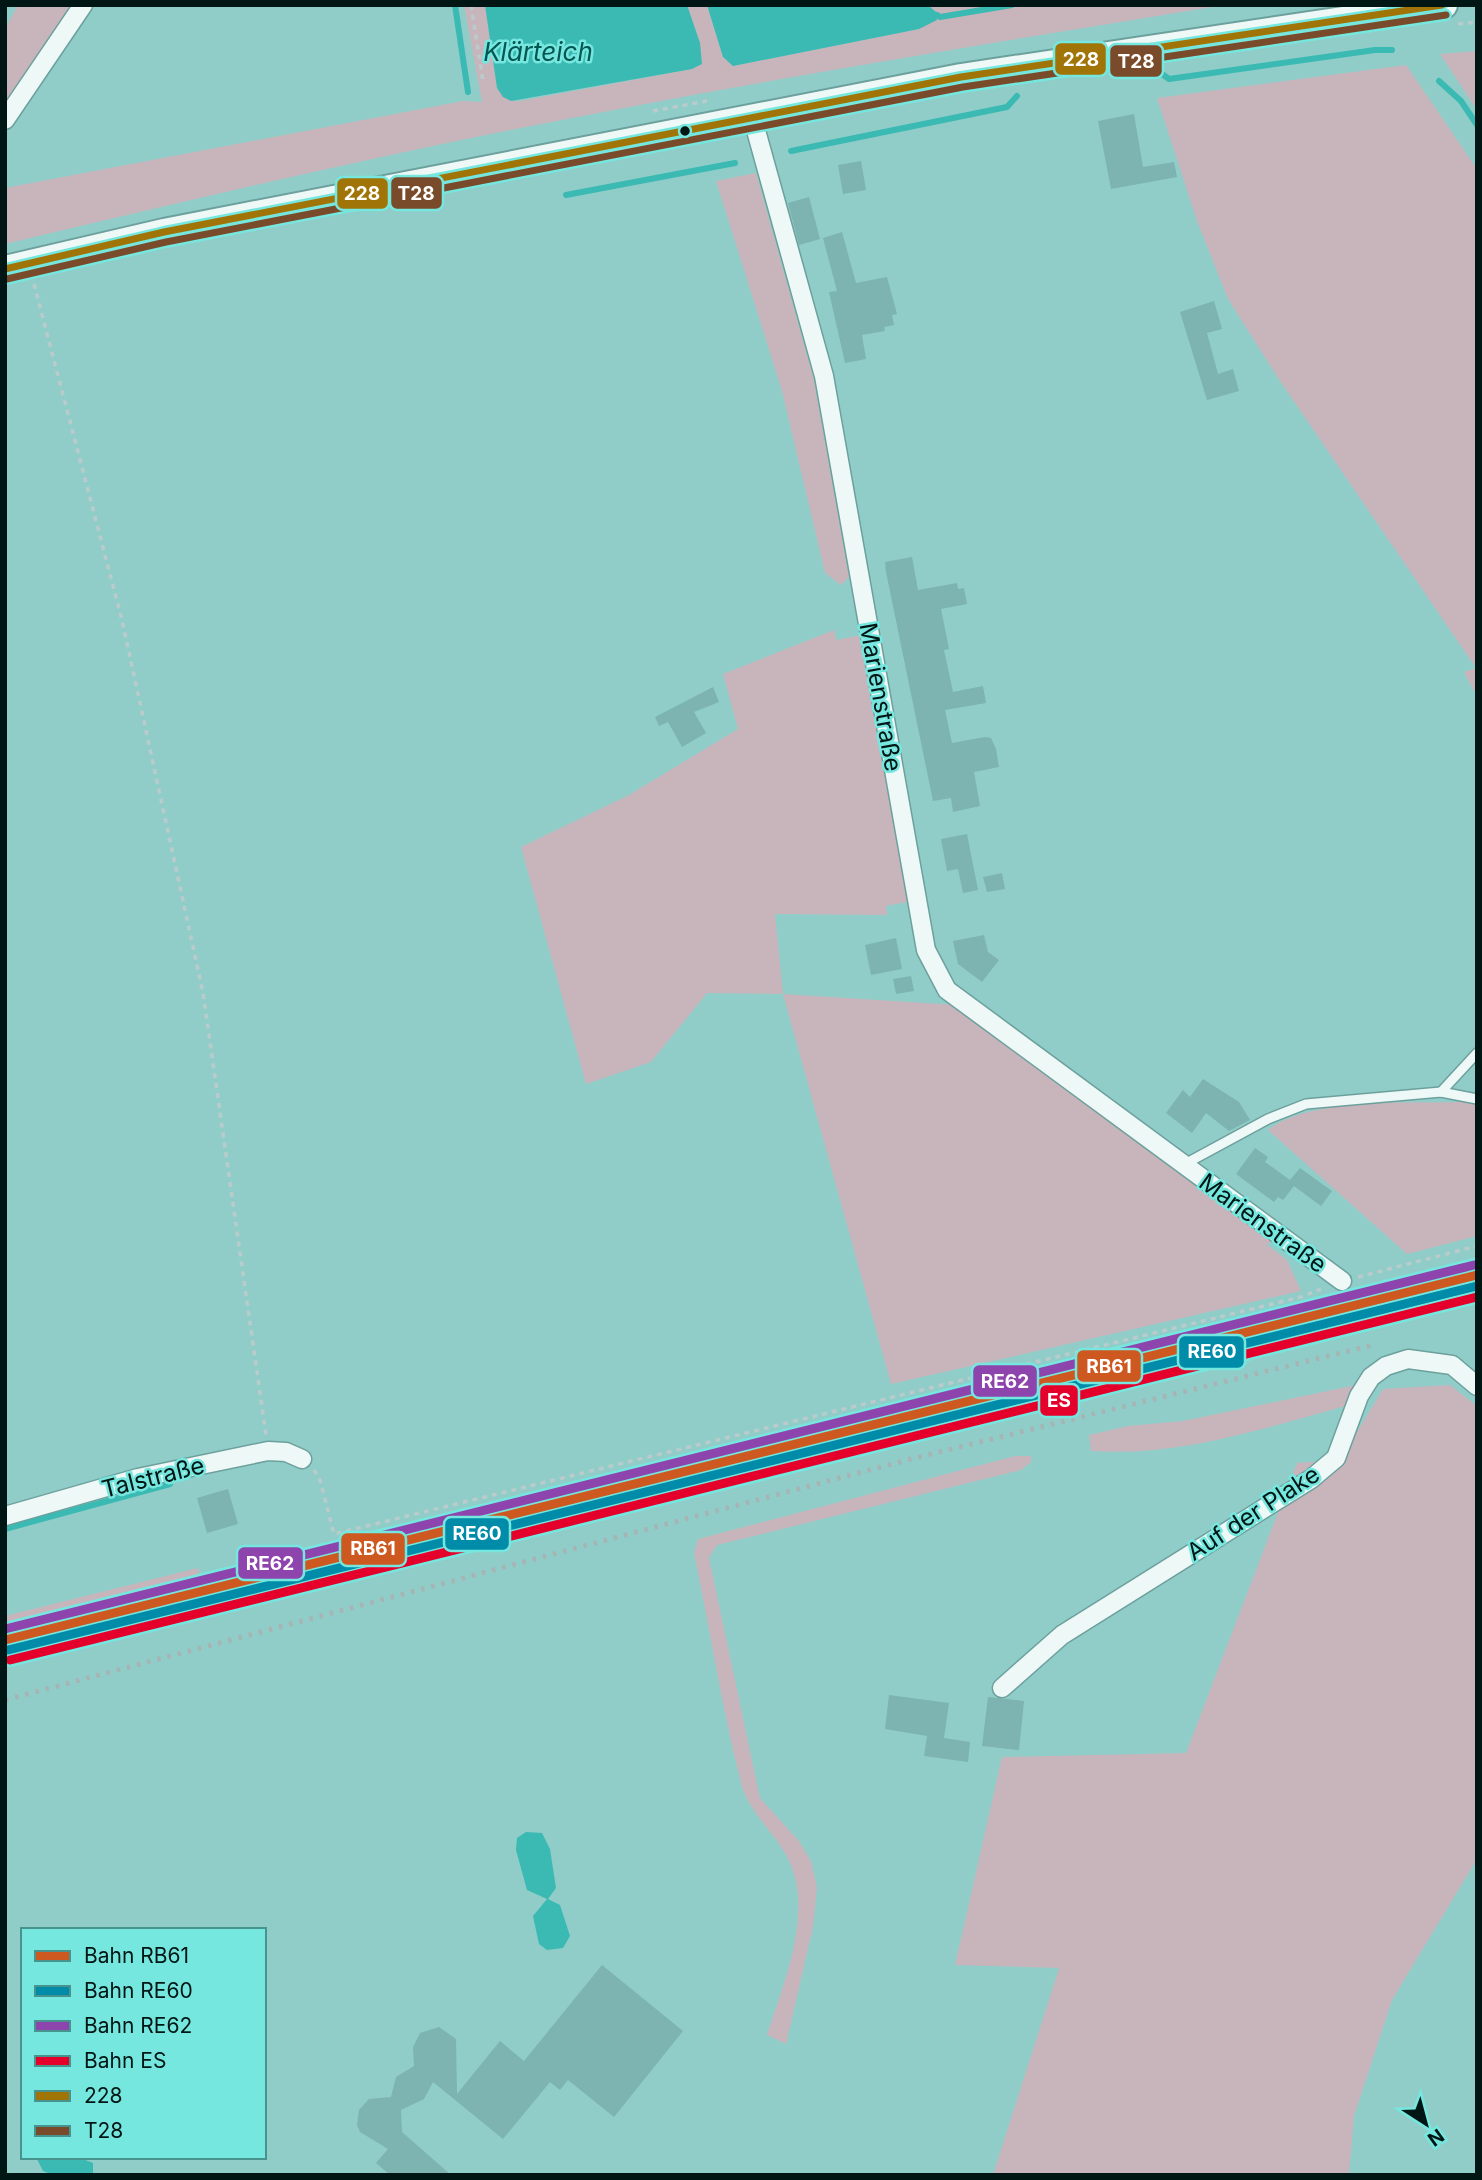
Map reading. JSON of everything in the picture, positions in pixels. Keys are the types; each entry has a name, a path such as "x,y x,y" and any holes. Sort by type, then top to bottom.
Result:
{"main road":[{"path":"5,269 164,232 961,77 1444,5"}],"street":[{"path":"5,120 83,5"},
{"name":"Marienstraße","path":"751,116 824,376 926,950 947,990 1342,1281"},
{"name":"Auf der Plake","path":"1002,1688 1062,1635 1311,1479 1336,1458 1359,1396 1371,1377 1386,1366 1409,1359 1452,1365 1477,1386"},
{"name":"Talstraße","path":"5,1516 138,1478 268,1451 286,1452 302,1459"}],"lane":[{"path":"1441,1092 1477,1053"},
{"name":"Marienstraße","path":"1183,1165 1268,1119 1306,1104 1441,1092 1477,1099"}],"path":[{"path":"471,5 483,82"},
{"path":"34,285 122,620 203,993 268,1451"},
{"path":"302,1459 320,1480 334,1534 1301,1297 1342,1281 1477,1246"}],"shaded area":[{"path":"18,5 73,5 5,109 5,29"},
{"path":"464,5 485,5 497,88 511,101 520,101 692,69 700,43 687,5 707,5 723,57 733,66 919,29 931,10 928,5 1225,5 595,113 317,171 5,244 5,188 463,101 482,102"},
{"path":"1477,51 1477,110 1440,54"},
{"path":"1406,65 1477,169 1477,697 1464,672 1476,668 1280,381 1228,299 1197,221 1157,98"},
{"path":"756,173 814,380 849,577 841,585 825,573 782,391 716,181"},
{"path":"834,630 836,640 862,635 912,901 886,906 887,915 775,914 783,994 707,993 651,1062 586,1084 521,847 629,795 738,729 723,674"},
{"path":"783,994 957,1005 1278,1241 1266,1244 1287,1260 1301,1291 891,1384"},
{"path":"1465,1102 1477,1104 1477,1236 1407,1254 1268,1130 1286,1119 1334,1107"},
{"path":"1356,1385 1349,1405 1221,1439 1156,1450 1091,1451 1089,1435 1128,1426 1183,1421"},
{"path":"1450,1385 1477,1406 1477,1859 1392,2000 1354,2116 1349,2175 993,2175 1059,1968 955,1965 1002,1757 1186,1753 1297,1463 1340,1460 1383,1389"},
{"path":"1015,1456 1031,1456 1031,1462 1021,1470 717,1545 709,1558 760,1798 799,1841 811,1861 817,1887 813,1927 786,2044 767,2035 794,1945 798,1898 786,1855 749,1803 741,1783 694,1553 698,1539"},
{"path":"198,1568 201,1580 5,1629 5,1616"}],"water":[{"name":"Klärteich","path":"485,5 687,5 700,43 702,64 692,69 511,101 503,97 497,88"},
{"path":"707,5 928,5 936,12 937,20 919,29 733,66 723,57"},
{"path":"526,1832 542,1833 550,1849 556,1888 548,1899 560,1905 570,1936 563,1948 547,1950 539,1944 533,1916 547,1899 527,1890 516,1850 517,1838"},
{"path":"37,2159 83,2159 93,2163 93,2175 53,2175 43,2171"}],"building":[{"path":"1134,114 1143,167 1174,162 1177,177 1111,189 1098,121"},
{"path":"861,161 866,190 843,194 838,165"},
{"path":"809,197 820,239 799,245 788,203"},
{"path":"842,232 856,283 887,277 897,314 892,315 894,325 884,327 885,331 862,335 866,359 845,363 829,292 837,291 823,238"},
{"path":"1214,301 1222,329 1207,333 1218,374 1233,369 1239,391 1207,400 1180,312"},
{"path":"912,557 918,590 957,583 958,589 964,588 967,604 941,609 949,649 944,650 953,692 983,686 986,703 945,710 952,743 991,738 999,767 974,772 980,806 953,812 951,798 933,801 886,572 885,562"},
{"path":"713,687 719,702 694,712 706,733 682,747 668,722 659,726 655,717"},
{"path":"967,834 978,890 963,893 958,869 947,871 941,839"},
{"path":"1002,873 1005,889 987,892 983,877"},
{"path":"984,935 988,952 999,960 982,982 958,964 953,941"},
{"path":"896,938 902,969 871,975 865,945"},
{"path":"911,976 914,991 896,994 893,979"},
{"path":"1203,1079 1239,1102 1250,1120 1229,1131 1206,1113 1192,1133 1166,1113 1183,1090 1190,1097"},
{"path":"1255,1148 1268,1157 1265,1162 1290,1180 1300,1168 1332,1191 1321,1206 1294,1186 1283,1200 1278,1197 1274,1202 1236,1174"},
{"path":"228,1489 238,1524 207,1533 197,1498"},
{"path":"889,1695 949,1703 944,1738 970,1742 968,1762 924,1756 927,1736 885,1729"},
{"path":"988,1697 1024,1701 1019,1750 982,1746"},
{"path":"602,1965 683,2031 614,2117 568,2080 560,2090 550,2082 503,2139 433,2082 424,2099 401,2110 402,2132 451,2175 390,2175 376,2163 388,2149 360,2132 357,2125 359,2110 369,2099 391,2097 396,2077 414,2066 413,2047 420,2033 439,2027 456,2039 457,2094 500,2041 524,2061"}],"waterway":[{"path":"455,5 468,92"},
{"path":"937,15 940,17 1012,5"},
{"path":"1162,74 1169,79 1375,50 1392,50"},
{"path":"1439,81 1461,101 1477,125"},
{"path":"791,151 1007,107 1017,96"},
{"path":"566,195 735,163"},
{"path":"5,1529 170,1484"}],"railway":[{"path":"5,1700 911,1459 1373,1345"}],"rail line":[{"name":"RE62","path":"5,1629 1474,1265"},
{"name":"RB61","path":"5,1640 1477,1275"},
{"name":"RE60","path":"8,1650 1477,1286"},
{"name":"ES","path":"10,1660 1477,1297"}],"transit line":[{"name":"228","path":"5,269 164,232 961,77 1442,5"},
{"name":"T28","path":"7,279 166,242 963,87 1446,15"}]}
